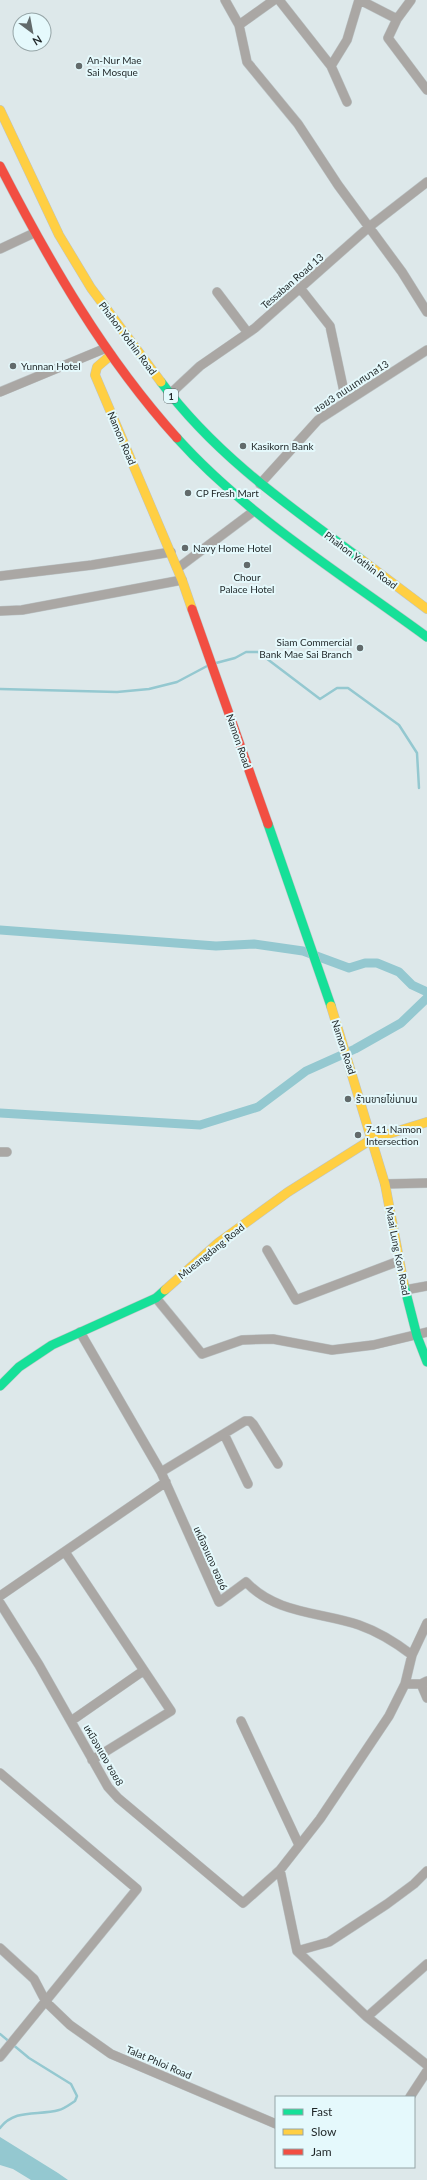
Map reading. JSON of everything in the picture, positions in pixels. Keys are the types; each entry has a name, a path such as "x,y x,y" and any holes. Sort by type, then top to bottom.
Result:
{"street":[{"path":"225,0 239,25 247,62 298,124 402,272 427,312"},
{"path":"239,25 274,0"},
{"path":"279,0 331,66 347,102"},
{"path":"331,66 347,40 360,0 397,19"},
{"path":"411,0 397,19 388,38 427,90"},
{"name":"Phahon Yothin Road","path":"0,110 59,236 91,288 170,394 212,442 260,484 427,609"},
{"name":"1","path":"0,166 34,233 74,301 109,352 176,436 221,483 254,511 427,637"},
{"name":"Tessaban Road 13","path":"170,394 200,366 248,334 369,227 427,182"},
{"path":"0,249 34,233"},
{"path":"300,288 330,326 346,401"},
{"path":"218,292 248,334"},
{"name":"ซอย3 ถนนเทศบาล13","path":"260,484 318,420 427,350"},
{"path":"0,392 109,352"},
{"name":"Namon Road","path":"109,352 97,367 95,375 178,568 312,949 346,1052 372,1139"},
{"path":"178,568 254,511"},
{"path":"0,576 92,565 171,552"},
{"path":"0,611 22,610 58,604 182,580"},
{"name":"Mueangdang Road","path":"0,1386 19,1367 52,1345 156,1298 218,1243 288,1192 372,1139 427,1122"},
{"name":"Maai Lung Kon Road","path":"372,1139 385,1184 399,1262 416,1336 427,1362"},
{"path":"385,1184 427,1182"},
{"path":"267,1250 296,1300 399,1262"},
{"path":"405,1290 427,1286"},
{"path":"156,1298 202,1354 242,1340 273,1339 332,1350 373,1345 416,1336 427,1332"},
{"name":"เหมืองแดง ซอย6","path":"80,1332 161,1472 219,1602 246,1582 258,1594 273,1603 313,1615 358,1624 386,1636 412,1655"},
{"path":"161,1472 245,1421 250,1421 278,1464"},
{"path":"224,1434 248,1484"},
{"path":"0,1596 166,1482"},
{"path":"65,1552 171,1711 92,1760"},
{"name":"เหมืองแดง ซอย8","path":"0,1603 71,1721 108,1787 118,1798 243,1903 280,1870"},
{"path":"427,1623 412,1655 406,1684 389,1716 320,1819 280,1870 297,1951 367,2017 427,2065"},
{"path":"71,1721 143,1671"},
{"path":"406,1684 424,1682 427,1698"},
{"path":"241,1720 299,1845"},
{"path":"0,1773 137,1889 0,2057"},
{"path":"297,1951 329,1942 387,1904 414,1884 427,1871"},
{"name":"Talat Phloi Road","path":"0,1948 34,1979 46,2002 70,2025 111,2054 275,2124"},
{"path":"367,2017 427,1964"},
{"path":"411,2096 427,2070"}],"water":[{"path":"0,2137 68,2180 31,2180 13,2169 0,2165"}],"waterway":[{"path":"216,663 235,658 246,652 258,652 320,699 337,688 348,688 399,725 417,753 419,788"},
{"path":"0,689 117,692 149,689 177,682 209,665"},
{"path":"0,930 216,946 254,944 303,951 349,968 365,963 377,963 399,972 412,985 427,992"},
{"path":"0,1113 200,1125 258,1107 306,1071 355,1049 401,1023 427,998"},
{"path":"0,2034 29,2058 71,2084 77,2096 75,2101 65,2108 51,2112 20,2115 6,2122 0,2128"}],"traffic: fast":[{"path":"161,382 182,409 230,457 281,499 362,560"},
{"path":"177,438 204,466 265,519 297,544 427,637"},
{"path":"268,824 331,1006"},
{"path":"404,1285 417,1336 427,1362"},
{"path":"0,1386 19,1367 52,1345 156,1298 165,1290"}],"traffic: slow":[{"path":"0,110 59,235 91,288 161,382"},
{"path":"111,355 97,367 95,375 182,580 192,609"},
{"path":"362,560 427,609"},
{"path":"331,1006 385,1184 404,1285"},
{"path":"165,1290 218,1243 288,1192 372,1139 427,1122"}],"traffic: jam":[{"path":"0,166 38,238 102,342 150,407 177,438"},
{"path":"192,609 268,824"}],"place":[{"name":"An-Nur Mae Sai Mosque","path":"79,66"},
{"name":"Yunnan Hotel","path":"13,366"},
{"name":"Kasikorn Bank","path":"243,446"},
{"name":"CP Fresh Mart","path":"188,493"},
{"name":"Navy Home Hotel","path":"185,548"},
{"name":"Chour Palace Hotel","path":"247,565"},
{"name":"Siam Commercial Bank Mae Sai Branch","path":"360,648"},
{"name":"ร้านขายไข่นามน","path":"348,1099"},
{"name":"7-11 Namon Intersection","path":"358,1135"}]}
